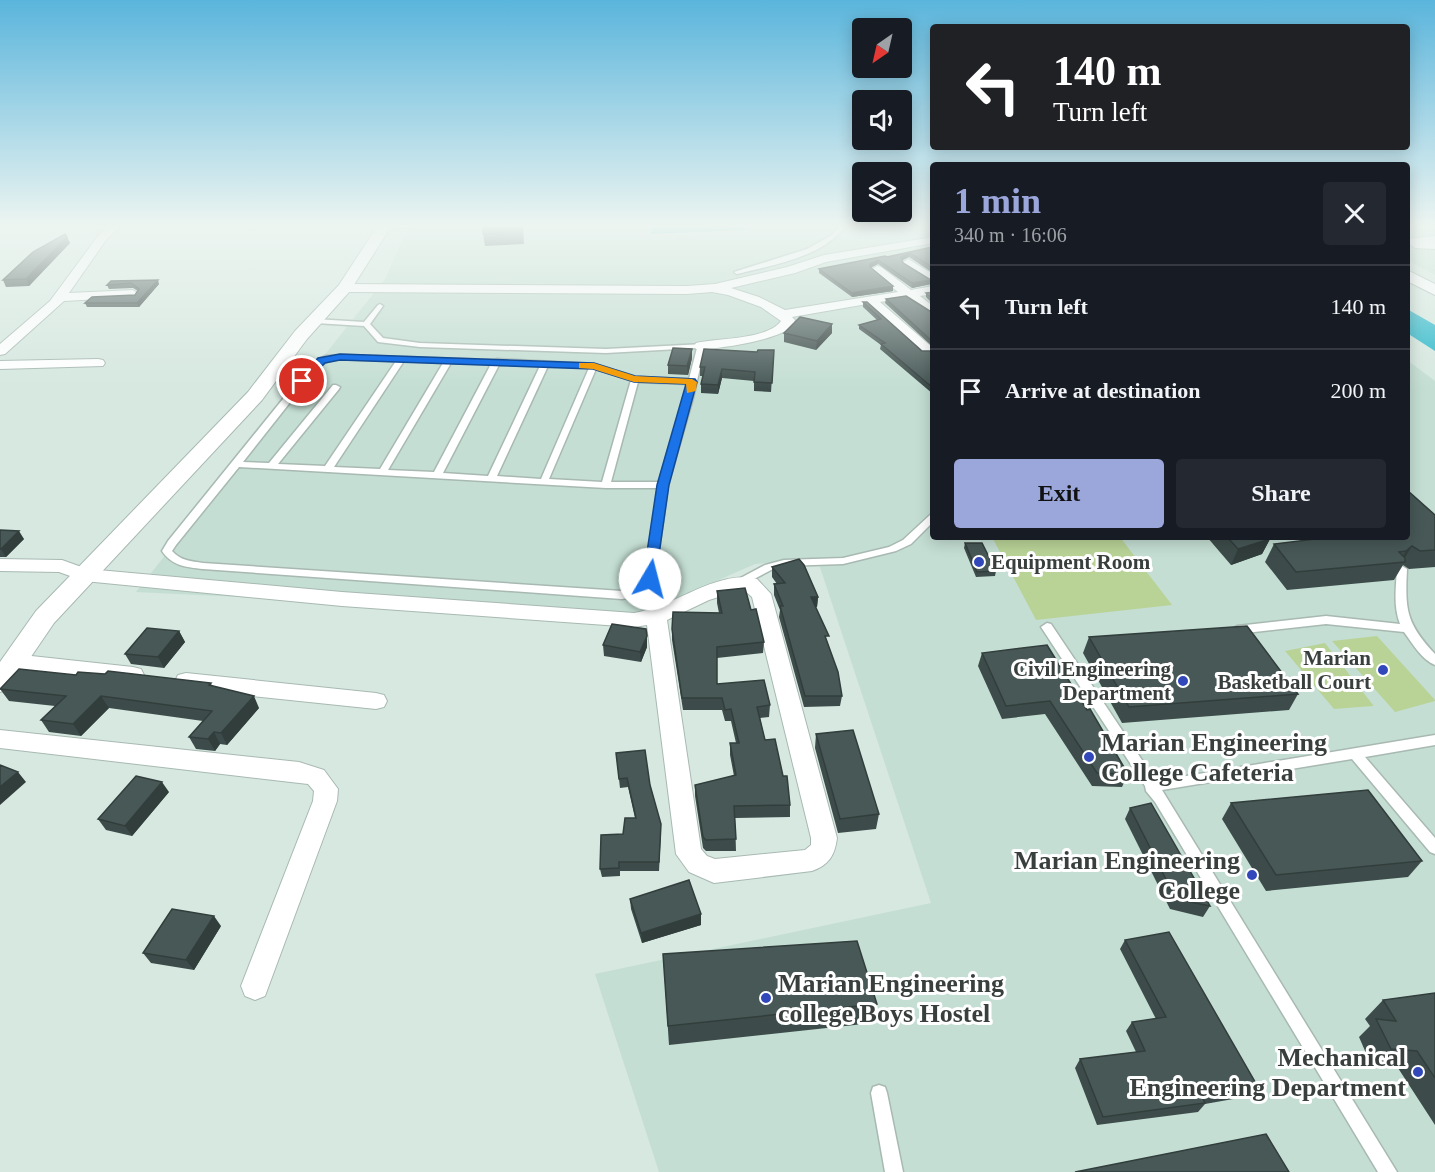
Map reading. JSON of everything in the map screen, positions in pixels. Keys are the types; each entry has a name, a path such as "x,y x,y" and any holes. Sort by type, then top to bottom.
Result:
{"street":[{"path":"0,351 55,304 72,280"},
{"path":"0,682 45,616 255,396 350,280"},
{"path":"345,288 687,290 715,288 750,280"},
{"path":"891,280 930,310"},
{"path":"1416,280 1435,290"},
{"path":"701,346 757,338 774,333 787,325 788,320 784,314 775,308 715,288"},
{"path":"784,314 930,291"},
{"path":"60,297 133,294"},
{"path":"871,301 926,352"},
{"path":"0,365 98,363"},
{"path":"0,565 62,566 84,575 342,599 623,619 656,617 716,590 737,584 750,584 756,587 764,605 824,838 823,850 813,860 714,871 698,864 688,854 656,617"},
{"path":"13,662 376,701"},
{"path":"0,739 299,772 316,777 326,789 325,801 255,986"}],"lane":[{"path":"366,324 380,306"},
{"path":"315,321 366,324 381,340 420,345 606,351 701,346 692,382 663,485 650,579 646,587 622,595 203,566 181,563 171,558 167,551 172,543 315,365 321,361 340,357 402,358 594,366 634,379 692,382"},
{"path":"327,470 402,358"},
{"path":"382,473 449,360"},
{"path":"438,475 497,361"},
{"path":"492,477 545,364"},
{"path":"544,481 594,366"},
{"path":"606,485 634,379"},
{"path":"272,465 336,387"},
{"path":"237,464 606,485 663,485"},
{"path":"737,584 776,565 843,561 892,549 907,542 930,520"},
{"path":"1402,569 1400,608 1407,628 1435,661"},
{"path":"1235,630 1326,620 1407,628"},
{"path":"1047,627 1151,787 1388,1172"},
{"path":"1151,787 1435,740"},
{"path":"1355,753 1435,848"},
{"path":"879,1093 894,1172"}],"shaded area":[{"path":"384,280 930,280 930,540 1410,540 1410,362 1435,381 1435,1172 659,1172 595,974 931,903 817,558 755,564 668,602 645,616 136,592"}],"green space":[{"path":"994,540 1122,540 1172,605 1036,620"},
{"name":"Marian Basketball Court","path":"1377,636 1435,701 1395,712 1332,641"},
{"path":"1325,643 1373,706 1334,709 1285,651"}],"water":[{"path":"1410,311 1435,325 1435,351 1410,335"}],"building":[{"path":"158,280 137,303 85,303 92,297 135,295 139,289 131,283 107,285 111,281"},
{"path":"834,280 885,280 893,286 852,293"},
{"path":"907,280 930,280 930,280 912,283"},
{"path":"906,296 930,311 930,339 886,299"},
{"path":"863,302 867,302 922,351 930,351 930,385 881,344 885,343 859,325 881,319"},
{"path":"800,317 832,324 817,341 784,333"},
{"path":"673,348 692,349 687,366 668,365"},
{"path":"704,349 757,352 758,350 774,350 772,383 754,382 755,372 722,369 718,385 701,384 705,367 700,367"},
{"path":"1410,493 1435,515 1435,550 1420,551 1412,546 1406,551 1399,552 1405,558 1405,562 1296,572 1274,544 1307,540 1410,540"},
{"path":"0,530 19,531 1,549 0,549"},
{"path":"1230,540 1267,540 1238,549"},
{"name":"Equipment Room","path":"965,543 982,543 996,571 977,572"},
{"path":"799,559 818,597 811,597 829,636 825,636 838,672 842,696 805,696 780,606 783,606 774,584 785,583 772,567"},
{"path":"745,588 751,610 756,609 764,642 717,647 717,684 764,680 770,705 757,707 765,740 775,739 783,776 787,776 790,805 734,806 736,839 706,840 703,837 695,785 736,775 730,743 739,743 731,709 725,710 722,698 682,698 672,629 673,612 722,613 717,591"},
{"path":"612,624 646,629 647,636 640,652 603,645"},
{"name":"Civil Engineering Department","path":"1247,626 1298,694 1129,707 1089,637"},
{"path":"147,628 179,631 158,657 125,654"},
{"path":"1047,645 1087,710 1090,709 1128,774 1097,773 1050,701 1006,706 982,653"},
{"path":"19,669 76,675 78,672 105,674 108,671 211,683 209,685 254,696 221,733 214,732 208,739 189,737 212,711 101,696 73,724 41,720 66,696 0,689"},
{"path":"853,730 879,814 840,819 816,734"},
{"path":"645,750 650,785 661,824 659,862 619,862 619,868 600,869 601,835 623,834 625,818 636,818 627,778 619,779 616,753"},
{"path":"0,765 18,772 0,787"},
{"path":"136,776 162,782 125,826 98,819"},
{"path":"1368,790 1422,861 1276,875 1231,803"},
{"path":"1151,803 1210,906 1176,899 1130,808"},
{"path":"689,880 701,914 641,933 630,899"},
{"path":"172,909 214,916 186,960 143,953"},
{"path":"1169,932 1258,1087 1202,1097 1205,1103 1103,1117 1080,1059 1145,1051 1132,1022 1166,1017 1125,940"},
{"name":"Marian Engineering college Boys Hostel","path":"857,941 877,1004 668,1026 663,954"},
{"path":"1435,993 1435,1078 1417,1051 1391,1049 1376,1019 1396,1021 1383,1000"},
{"path":"1266,1134 1289,1172 1075,1172"}],"slow traffic":[{"path":"582,366 594,366 634,379 692,382 690,391"}],"place":[{"name":"Equipment Room","path":"979,562"},
{"name":"Marian Basketball Court","path":"1383,670"},
{"name":"Civil Engineering Department","path":"1183,681"},
{"name":"Marian Engineering College Cafeteria","path":"1089,757"},
{"name":"Marian Engineering College","path":"1252,875"},
{"name":"Marian Engineering college Boys Hostel","path":"766,998"},
{"name":"Mechanical Engineering Department","path":"1418,1072"}],"route":[{"path":"302,381 321,361 340,357 594,366 634,379 692,382 663,485 650,579"}]}
